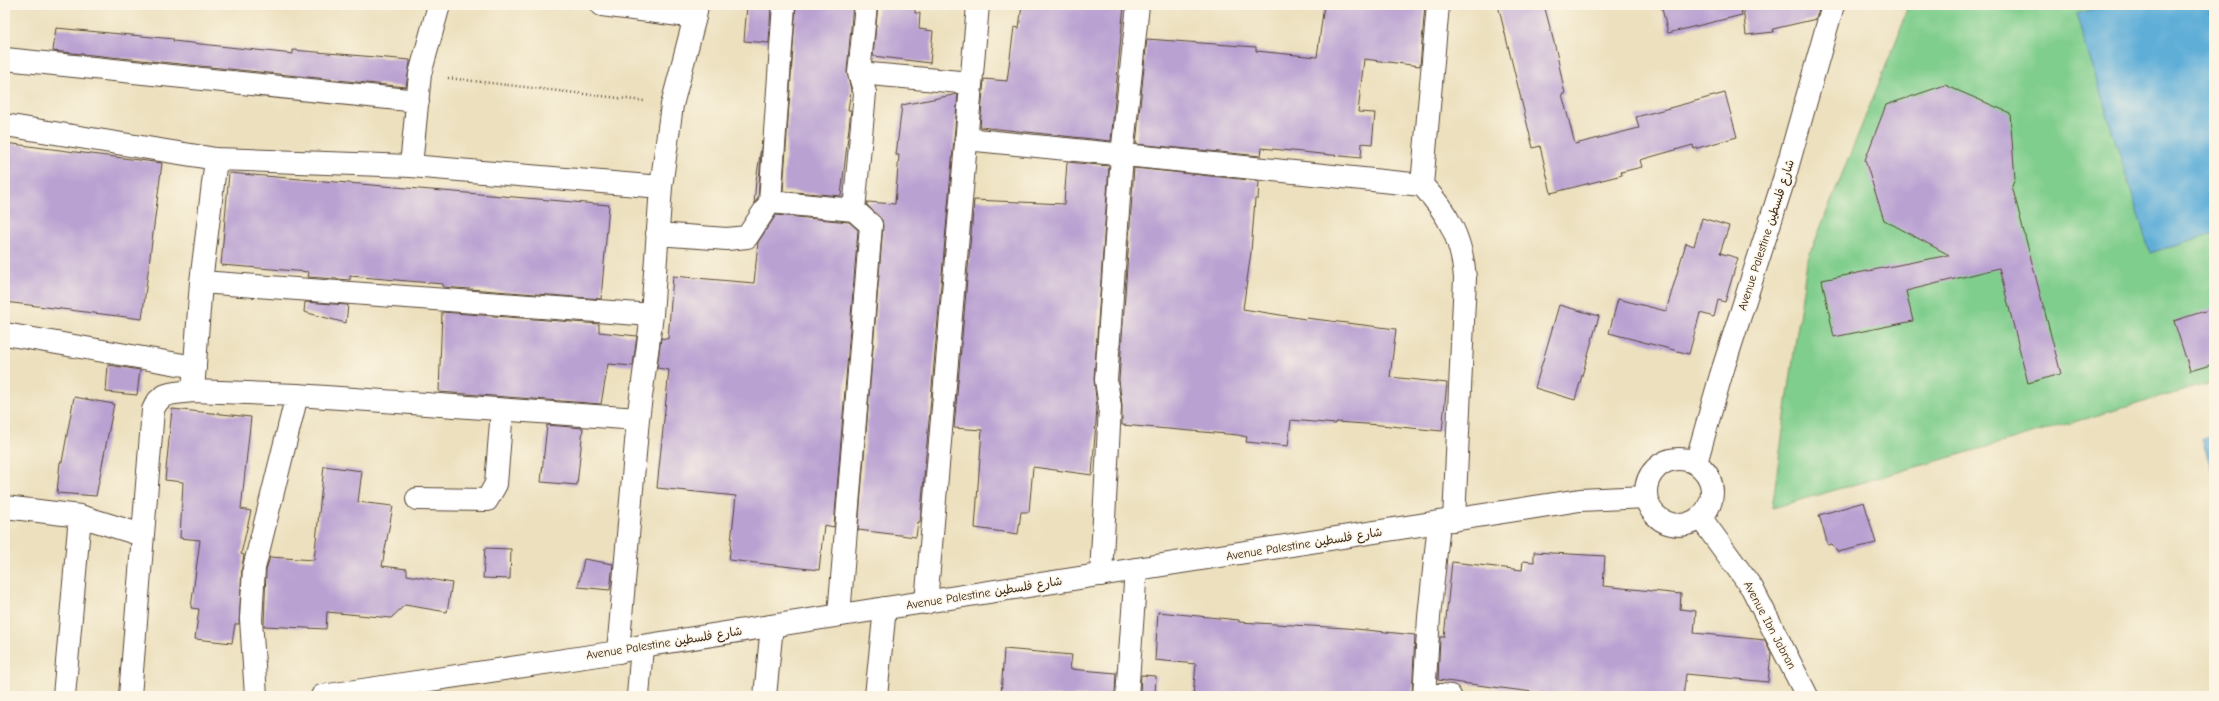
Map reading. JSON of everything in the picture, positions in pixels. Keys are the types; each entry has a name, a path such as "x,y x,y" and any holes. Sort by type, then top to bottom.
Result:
{"street":[{"path":"411,166 420,74 439,5"},
{"path":"602,5 696,11 672,105 661,188 652,315 638,419 618,652"},
{"path":"657,234 727,239 747,237 770,202 784,5"},
{"path":"854,210 865,93 859,73 866,5"},
{"path":"926,603 978,5"},
{"path":"1101,575 1110,407 1106,380 1122,155 1138,5"},
{"path":"1422,185 1438,5"},
{"name":"Avenue Palestine شارع فلسطين","path":"1696,463 1721,375 1784,179 1833,5"},
{"path":"5,59 418,101"},
{"path":"859,73 971,83"},
{"path":"5,125 216,159 411,166 661,188"},
{"path":"966,138 1422,185 1441,205 1459,241 1464,259 1465,278 1447,521 1429,617 1424,695 1450,696"},
{"path":"193,391 201,282 216,159"},
{"path":"770,202 854,210 871,225 839,615"},
{"path":"201,282 652,315"},
{"path":"5,334 195,367"},
{"path":"130,696 153,410 157,400 163,395 193,391 297,395 638,419"},
{"path":"256,696 251,619 254,568 297,395"},
{"path":"416,499 487,500 496,484 502,410"},
{"path":"1684,459 1696,463 1706,474 1711,484 1712,496 1708,507 1700,517 1690,522 1679,524 1668,523 1655,516 1646,497 1647,481 1655,468 1668,461 1684,459"},
{"name":"Avenue Palestine شارع فلسطين","path":"333,695 618,652 642,646 1580,500 1646,497"},
{"path":"5,508 80,516 142,535"},
{"path":"64,696 80,516"},
{"name":"Avenue Ibn Jabran","path":"1700,517 1752,588 1807,696"},
{"path":"1127,696 1136,569"},
{"path":"876,696 885,608"},
{"path":"765,696 772,626"},
{"path":"638,696 642,646"}],"path":[{"path":"420,74 672,105"}],"green space":[{"path":"1908,5 2214,5 2214,382 1772,508 1807,261 1898,36"}],"water":[{"path":"2107,5 2209,5 2214,23 2214,233 2150,253 2076,14"},
{"path":"2214,435 2214,478 2202,439"}],"building":[{"path":"747,5 771,5 769,43 744,41"},
{"path":"796,5 853,5 847,72 851,90 848,110 851,110 841,196 783,191"},
{"path":"878,5 915,5 915,13 920,13 919,29 933,31 930,63 873,56"},
{"path":"1022,5 1124,5 1111,141 980,127 984,79 1007,81 1014,27 1019,28"},
{"path":"1324,5 1425,5 1420,66 1364,59 1358,112 1375,113 1372,144 1362,143 1361,158 1262,148 1261,156 1136,144 1147,39 1256,47 1256,51 1317,57"},
{"path":"1498,5 1544,5 1556,50 1565,94 1562,94 1575,144 1639,128 1636,117 1725,93 1737,137 1694,149 1693,145 1640,160 1642,167 1621,172 1622,175 1551,193 1540,146 1533,148"},
{"path":"1661,5 1740,5 1742,15 1668,33"},
{"path":"1762,5 1820,5 1816,19 1773,29 1774,32 1746,35 1743,7"},
{"path":"56,28 174,39 173,41 293,54 293,50 410,60 410,63 406,87 53,51"},
{"path":"1945,85 2010,113 2015,179 2012,186 2061,374 2028,383 1999,268 1906,291 1913,321 1834,337 1822,280 1949,255 1884,220 1865,160 1886,105"},
{"path":"958,94 920,522 918,522 916,537 858,530 883,226 882,220 867,205 867,202 895,204 899,155 896,155 902,105"},
{"path":"762,141 758,198 754,204 756,181"},
{"path":"5,143 162,163 142,319 5,302"},
{"path":"1067,162 1109,166 1094,379 1097,408 1092,475 1033,467 1029,512 1021,512 1018,534 975,528 982,430 954,428 974,200 1064,204"},
{"path":"1134,168 1259,181 1258,199 1255,199 1251,252 1243,309 1305,319 1396,329 1390,377 1447,383 1442,431 1380,425 1336,422 1336,424 1291,420 1288,446 1246,442 1247,437 1238,435 1122,425 1122,405 1119,380"},
{"path":"229,173 609,205 601,299 443,287 443,284 350,276 350,280 308,277 309,272 221,265"},
{"path":"776,215 849,222 858,230 834,527 824,525 819,570 729,560 736,496 657,488 669,370 657,368 661,338 668,339 673,276 754,283 758,242"},
{"path":"1702,218 1729,226 1720,253 1738,258 1725,302 1718,300 1714,317 1700,313 1689,354 1609,333 1618,299 1666,311 1686,243 1694,246"},
{"path":"305,302 348,305 346,323 304,312"},
{"path":"1559,305 1599,316 1575,400 1535,388"},
{"path":"2214,308 2214,364 2190,371 2174,321"},
{"path":"442,312 599,324 599,332 637,336 633,366 608,364 601,404 439,392"},
{"path":"108,365 140,370 137,395 106,392"},
{"path":"74,397 114,404 96,496 57,493 60,462 62,462"},
{"path":"172,409 251,417 241,509 251,511 241,554 244,555 239,624 235,624 232,643 195,639 199,609 191,608 200,540 180,538 183,482 165,480"},
{"path":"547,425 583,428 577,485 541,482"},
{"path":"324,466 362,471 358,502 393,506 382,566 407,569 407,575 452,583 447,612 405,605 391,618 327,612 326,629 264,626 266,570 270,557 314,560"},
{"path":"1864,502 1876,543 1838,552 1832,544 1828,545 1819,515"},
{"path":"485,548 511,549 510,579 483,578"},
{"path":"1534,552 1605,556 1603,586 1681,594 1680,609 1696,611 1694,633 1765,640 1771,654 1768,682 1686,674 1683,696 1564,696 1438,680 1440,637 1444,637 1452,562 1522,570 1523,561 1534,562"},
{"path":"584,559 613,564 610,590 578,587"},
{"path":"1158,612 1239,620 1239,622 1346,628 1415,635 1412,696 1193,696 1196,664 1155,660"},
{"path":"1004,649 1072,655 1070,669 1116,673 1115,696 1001,696"},
{"path":"1141,675 1156,676 1155,696 1140,696"}]}
